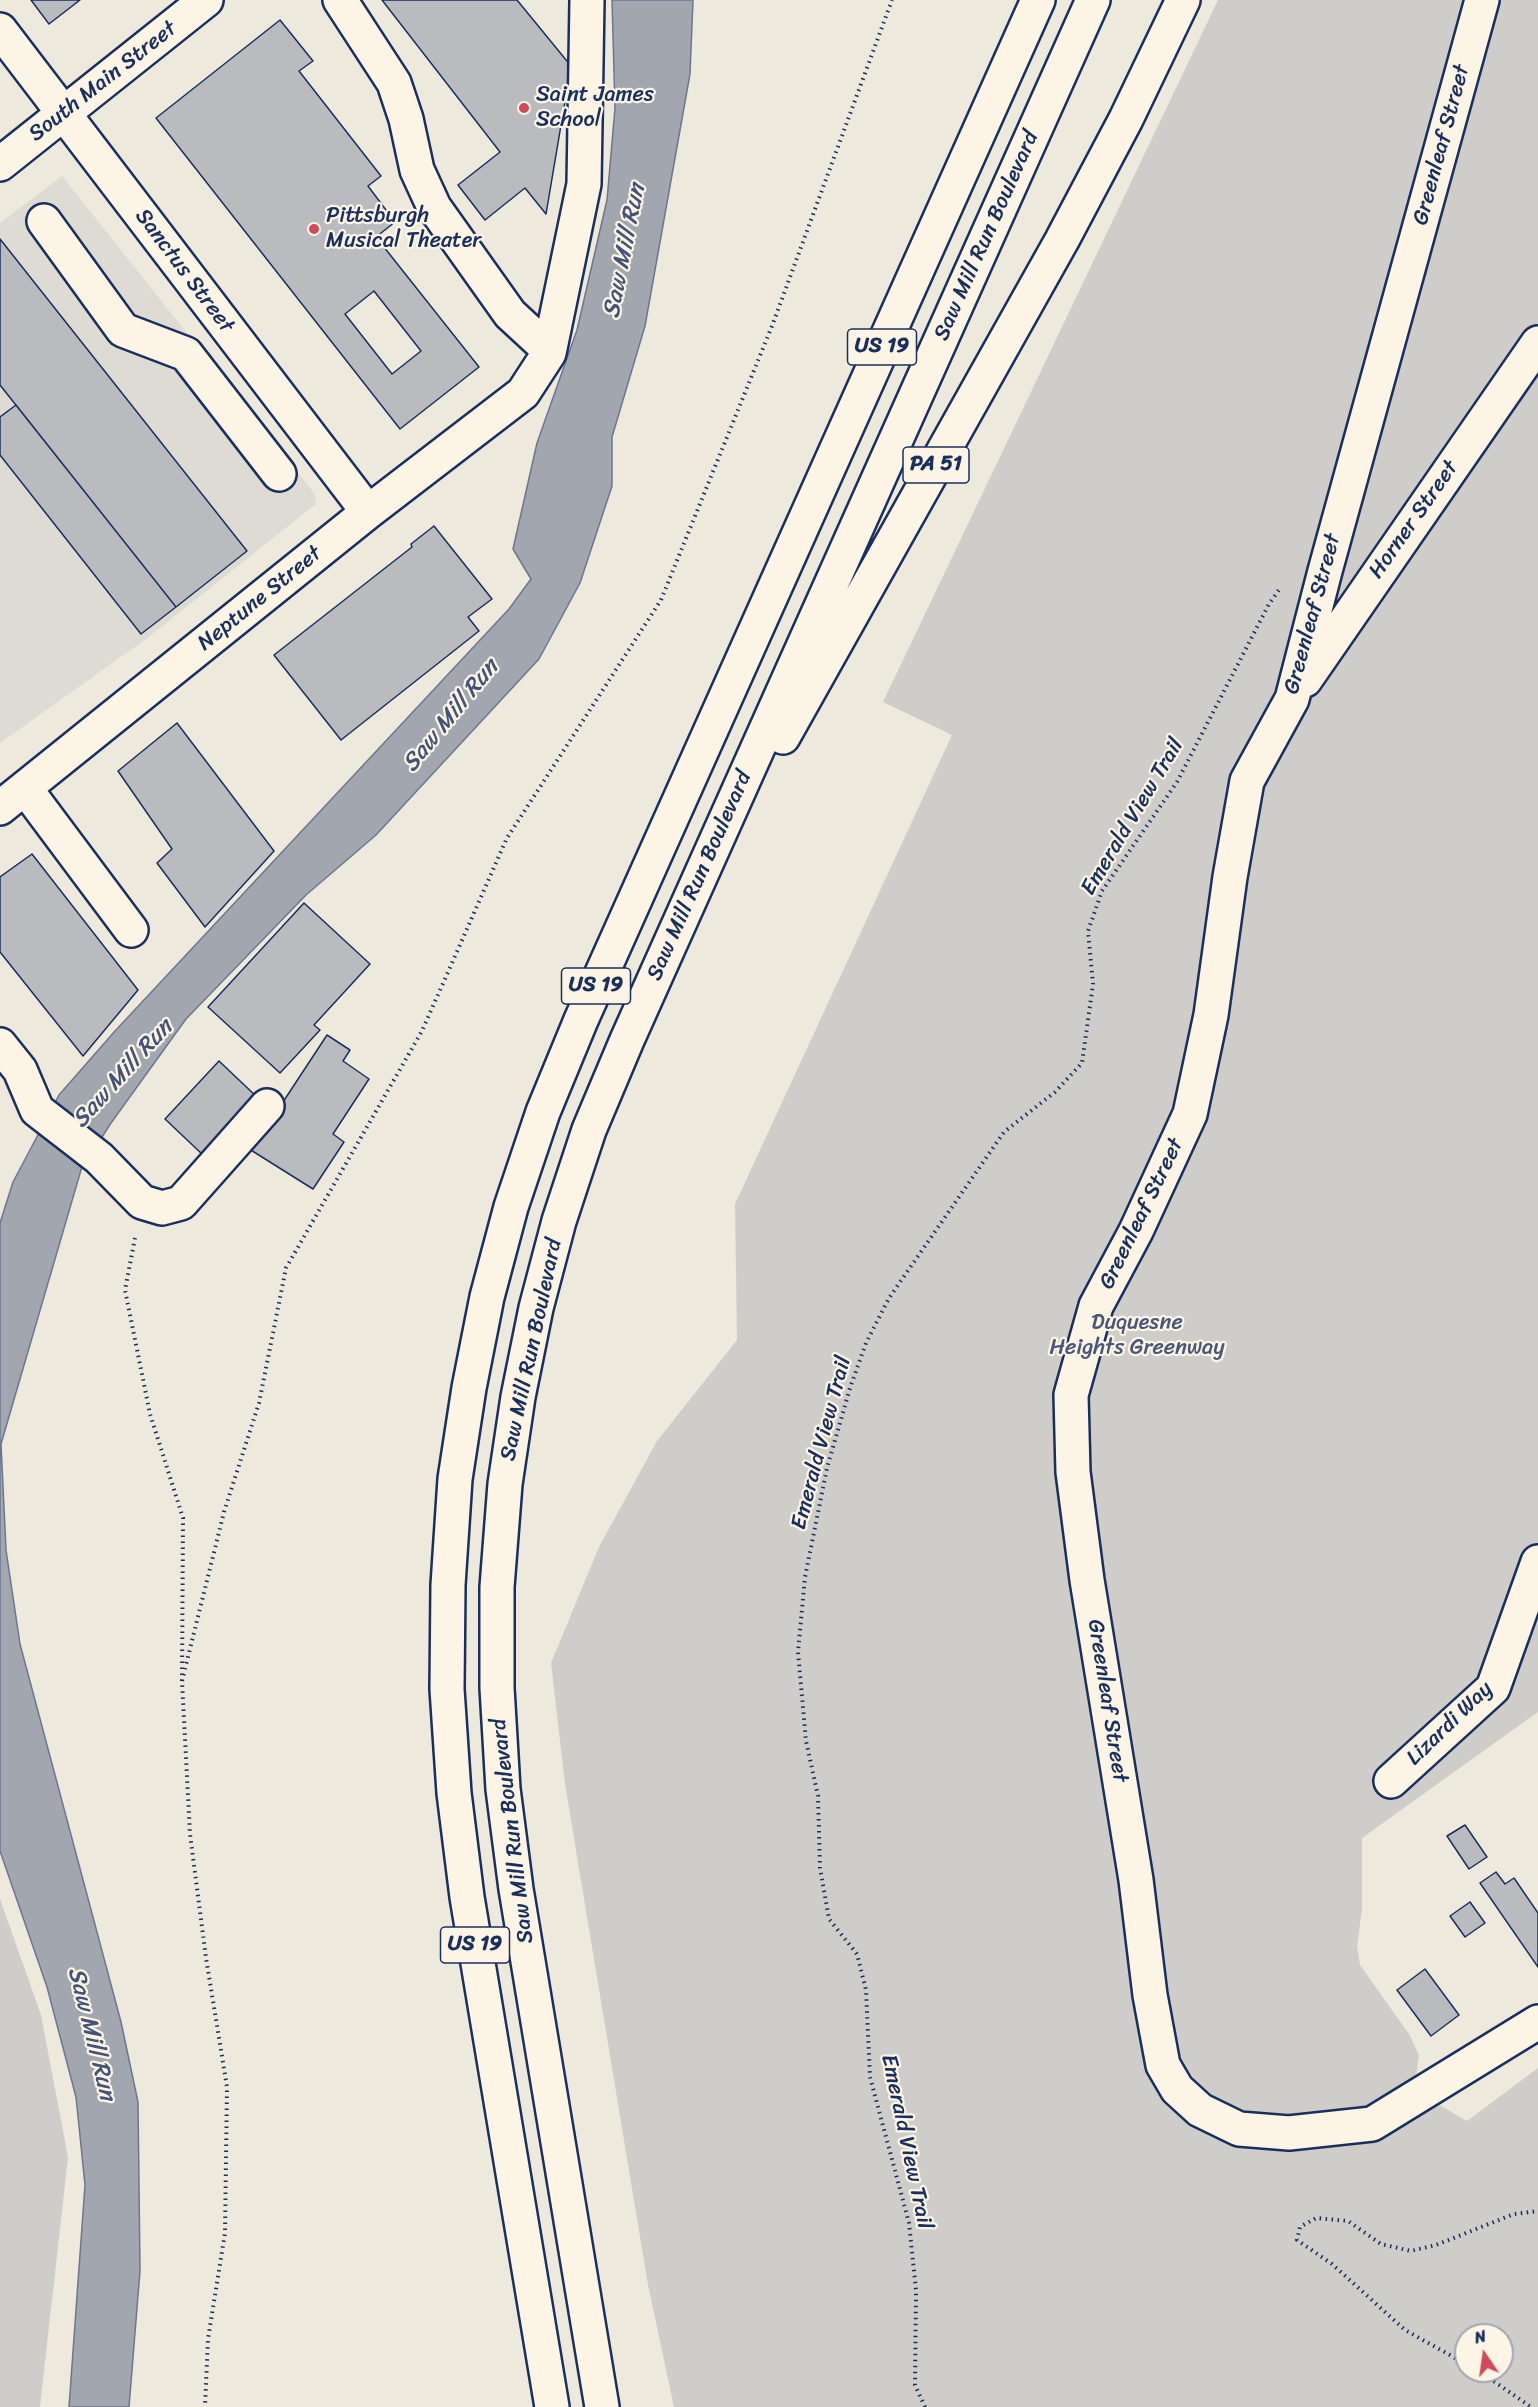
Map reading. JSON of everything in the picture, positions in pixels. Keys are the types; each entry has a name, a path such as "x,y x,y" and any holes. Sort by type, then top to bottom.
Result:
{"main road":[{"name":"South Main Street","path":"0,164 206,0"},
{"path":"340,0 394,82 406,119 417,170 434,207 510,314 549,350"},
{"path":"549,350 584,184 587,0"},
{"path":"959,177 1018,0"},
{"name":"US 19","path":"552,2407 467,1897 454,1793 447,1689 448,1585 455,1479 469,1388 487,1297 511,1207 543,1112 586,1009 1038,0"},
{"name":"Saw Mill Run Boulevard","path":"602,2407 516,1889 506,1811 497,1688 497,1587 505,1484 518,1397 536,1308 556,1232 590,1130 678,924 1093,0"},
{"name":"PA 51","path":"678,924 1062,240 1126,119 1183,0"},
{"name":"Greenleaf Street","path":"1482,0 1325,570 1292,699 1247,781 1210,1015 1190,1114 1136,1231 1096,1306 1071,1395 1073,1472 1087,1580 1136,1880 1150,1995 1163,2065 1177,2089 1200,2110 1239,2130 1289,2133 1372,2124 1538,2022"},
{"name":"Sanctus Street","path":"0,30 369,512"},
{"path":"44,221 123,330 186,354 279,474"},
{"name":"Horner Street","path":"1292,699 1538,343"},
{"name":"Neptune Street","path":"12,798 369,512 523,393 549,350"},
{"path":"233,414 273,386"},
{"path":"12,798 131,930"},
{"path":"10,1057 37,1110 99,1158 142,1202 162,1208 182,1203 267,1106"},
{"name":"Lizardi Way","path":"1391,1781 1493,1688 1538,1562"}],"path":[{"path":"182,1682 224,1512 259,1403 286,1268 422,1031 507,838 661,600 772,326 892,0"},
{"name":"Emerald View Trail","path":"925,2407 915,2385 916,2290 909,2223 870,2077 866,1990 857,1954 829,1919 820,1868 818,1796 806,1741 798,1652 805,1577 827,1468 850,1388 866,1343 889,1298 1004,1132 1055,1092 1082,1063 1093,984 1088,932 1102,891 1177,782 1269,604 1295,567 1325,570"},
{"path":"142,1202 126,1290 150,1414 183,1518 182,1682 190,1834 206,1958 227,2087 225,2233 208,2339 205,2407"},
{"path":"1454,2357 1405,2330 1332,2264 1297,2240 1300,2227 1316,2218 1348,2221 1381,2244 1411,2251 1436,2246 1514,2214 1538,2211"},
{"path":"1496,2383 1531,2407"}],"shaded area":[{"path":"62,176 314,493 316,504 146,639 0,743 0,223"}],"green space":[{"name":"Duquesne Heights Greenway","path":"1218,0 1538,0 1538,1712 1362,1838 1362,1909 1357,1946 1360,1965 1409,2034 1419,2055 1416,2077 1408,2087 1467,2121 1538,2068 1538,2407 674,2407 648,2285 565,1784 551,1663 599,1547 657,1441 737,1340 735,1204 952,735 883,702"},
{"path":"0,1899 41,2015 68,2157 40,2407 0,2407"}],"water":[{"name":"Saw Mill Run","path":"612,0 693,0 690,74 645,326 612,437 612,486 580,583 539,659 376,835 306,895 186,1019 111,1123 81,1170 1,1444 6,1550 20,1644 121,2022 138,2102 140,2271 129,2407 69,2407 85,2185 76,2097 47,1987 0,1851 0,1223 13,1182 59,1095 115,1031 509,609 531,579 513,549 537,443 577,330 607,200 615,108"}],"building":[{"path":"31,0 80,0 49,24"},
{"path":"382,0 517,0 571,66 546,214 525,188 485,220 458,185 500,152"},
{"name":"Pittsburgh Musical Theater","path":"280,20 313,61 299,71 381,176 368,186 395,222 376,237 479,367 400,429 156,118","holes":["374,291 421,351 392,374 345,314"]},
{"path":"0,239 247,551 176,607 0,385"},
{"path":"16,405 176,607 141,634 0,455 0,417"},
{"path":"434,526 492,599 468,617 479,631 341,740 274,655 412,547 411,544"},
{"path":"177,723 274,851 205,927 157,863 172,849 118,771"},
{"path":"32,854 138,990 83,1056 0,952 0,877"},
{"path":"304,903 370,964 314,1025 320,1030 280,1073 208,1007"},
{"path":"327,1035 350,1050 343,1061 369,1079 333,1134 344,1142 313,1189 246,1147 283,1102"},
{"path":"219,1061 258,1098 203,1155 165,1119"},
{"path":"1465,1825 1487,1857 1469,1869 1447,1836"},
{"path":"1496,1872 1505,1884 1514,1878 1538,1913 1538,1967 1480,1883"},
{"path":"1470,1902 1485,1923 1465,1937 1450,1916"},
{"path":"1425,1969 1459,2015 1431,2036 1397,1990"}],"place":[{"name":"Saint James School","path":"524,108"},
{"name":"Pittsburgh Musical Theater","path":"314,229"}]}
